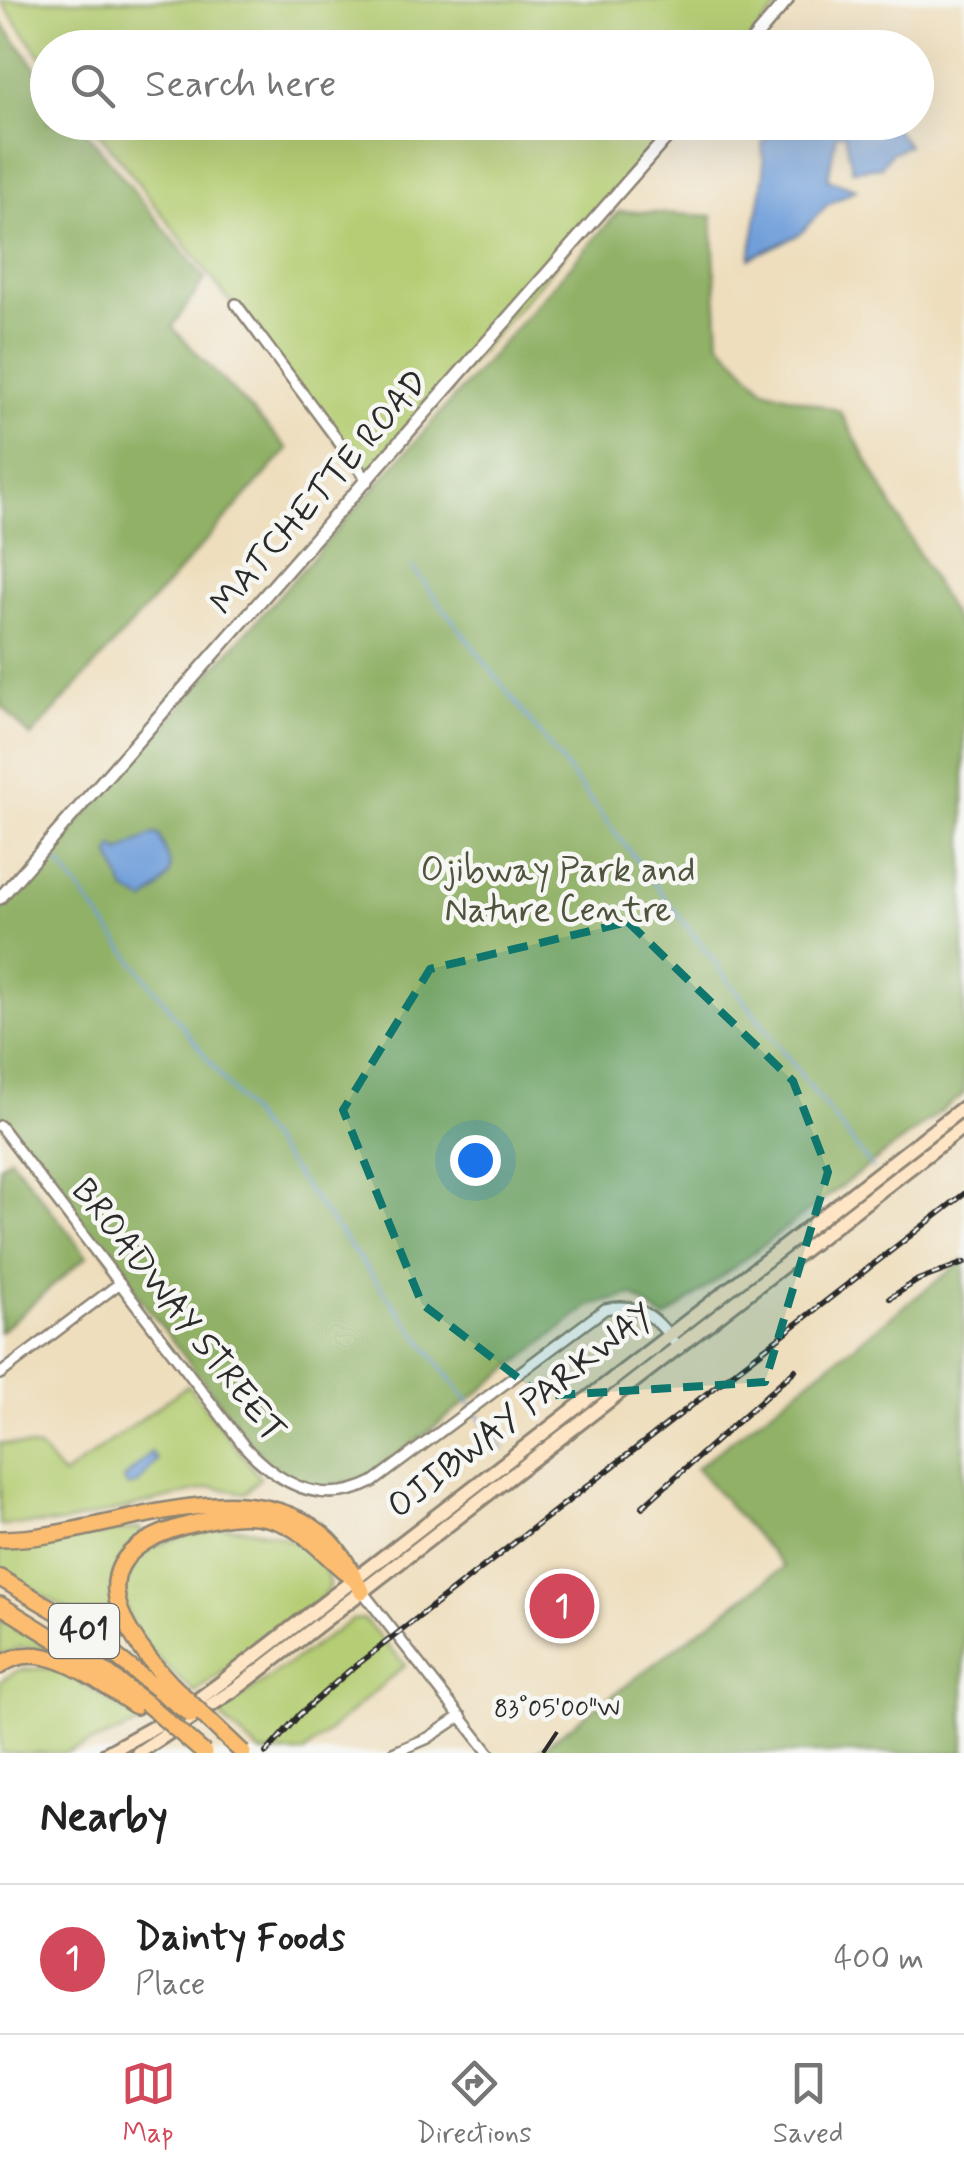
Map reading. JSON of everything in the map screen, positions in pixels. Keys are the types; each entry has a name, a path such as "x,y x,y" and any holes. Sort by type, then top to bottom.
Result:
{"highway":[{"path":"0,1539 53,1537 195,1506 250,1504 286,1512 315,1528 344,1556 358,1585"},
{"path":"166,1688 125,1630 116,1600 120,1570 151,1537 224,1516 267,1518 304,1535 358,1585"},
{"name":"401","path":"0,1578 66,1617 166,1688 239,1753"},
{"name":"401","path":"0,1604 92,1662 201,1753"},
{"path":"0,1666 29,1656 51,1658 143,1706"}],"main road":[{"name":"OJIBWAY PARKWAY","path":"138,1753 212,1706 669,1334 964,1107"},
{"name":"OJIBWAY PARKWAY","path":"107,1753 181,1712 358,1585 680,1349 964,1126"}],"street":[{"path":"761,30 787,0"},
{"name":"MATCHETTE ROAD","path":"0,898 664,140"},
{"path":"236,304 368,481"},
{"name":"BROADWAY STREET","path":"0,1126 265,1468 294,1486 325,1494 348,1492 373,1482 605,1309 622,1305 652,1314 680,1349"},
{"path":"0,1374 120,1283"},
{"path":"358,1585 489,1753"},
{"path":"393,1753 428,1738 461,1716"}],"highlighted area":[{"path":"628,922 793,1081 828,1172 765,1382 542,1396 422,1304 343,1110 430,969"}],"green space":[{"path":"0,0 784,0 758,30 30,30 30,41"},
{"path":"0,21 30,60 30,140 93,140 205,279 172,327 288,449 31,737 0,704"},
{"path":"105,140 663,140 368,481"},
{"name":"Ojibway Park and Nature Centre","path":"619,211 712,216 719,341 764,389 840,411 964,636 964,1094 665,1319 633,1295 590,1306 370,1477 316,1489 271,1470 0,1115 0,911"},
{"path":"10,1157 87,1256 0,1332 0,1166"},
{"path":"964,1260 964,1753 535,1753 784,1567 696,1468"},
{"path":"188,1385 260,1478 245,1493 212,1487 65,1523 0,1525 0,1443 39,1448 63,1476"},
{"path":"221,1527 271,1534 304,1547 326,1571 329,1588 319,1601 195,1693 156,1656 133,1627 124,1594 132,1568 153,1547"},
{"path":"140,1528 142,1535 124,1555 114,1576 115,1627 107,1632 0,1571 0,1549"},
{"path":"0,1619 53,1649 20,1647 0,1656"},
{"path":"364,1619 405,1665 304,1753 261,1753 217,1714 352,1620"},
{"path":"47,1668 69,1675 144,1723 65,1753 0,1753 0,1681 19,1670"}],"water":[{"path":"835,140 828,179 856,189 826,206 800,234 750,258 764,173 762,142"},
{"path":"846,140 904,140 908,145 890,154 881,167 852,170"},
{"path":"153,834 159,835 170,872 145,902 125,890 110,853 114,847 120,852"},
{"path":"151,1452 157,1460 140,1482 128,1487 123,1480"}],"waterway":[{"path":"412,567 873,1169"},
{"path":"58,862 504,1449"}],"railway":[{"path":"266,1753 300,1714 349,1671 964,1194"},
{"path":"890,1298 918,1280 964,1263"},
{"path":"642,1507 795,1370"}],"place":[{"name":"Dainty Foods","path":"562,1606"}]}
